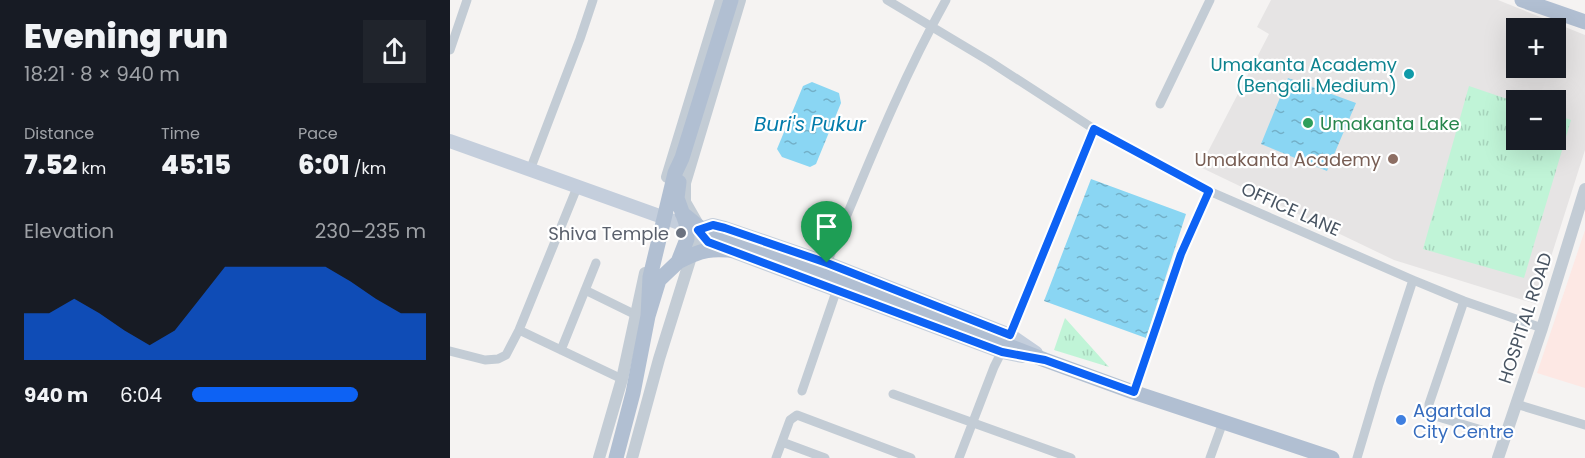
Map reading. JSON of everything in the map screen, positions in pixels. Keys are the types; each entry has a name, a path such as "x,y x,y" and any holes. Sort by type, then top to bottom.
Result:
{"main road":[{"path":"616,458 635,381 642,315 675,173 682,158 731,0"},
{"path":"1522,0 1585,22"},
{"path":"450,141 578,185 657,217 698,230 708,242 837,289 1006,343"},
{"path":"678,262 687,239 686,223 677,198 682,158"},
{"path":"682,213 703,230 1006,343"},
{"path":"698,230 713,225 725,228 827,263 1045,360 1332,458"},
{"path":"642,315 659,280 678,262 694,253 714,248 740,251 806,267"}],"street":[{"path":"450,50 467,0"},
{"path":"530,170 593,0"},
{"path":"600,458 642,315 657,217 668,172 721,0"},
{"path":"632,458 700,228 685,202 685,183 740,0"},
{"name":"OFFICE LANE","path":"887,0 989,61 1094,129 1209,191 1464,301 1542,328"},
{"path":"827,263 895,103 946,0"},
{"path":"1160,104 1210,0"},
{"path":"959,458 1094,129"},
{"path":"450,351 485,360 502,358 506,355 519,330 578,185"},
{"name":"HOSPITAL ROAD","path":"1498,458 1542,328 1585,189"},
{"path":"1134,392 1181,254 1209,191"},
{"path":"561,350 596,264"},
{"path":"1357,458 1413,280"},
{"path":"802,391 837,289"},
{"path":"585,290 642,315"},
{"path":"1464,301 1429,404 1429,412 1435,416 1505,437"},
{"path":"519,330 622,378"},
{"path":"892,394 1071,458"},
{"path":"1516,404 1585,425"},
{"path":"776,458 790,420 797,415 911,458"},
{"path":"1210,458 1223,422"},
{"path":"782,442 825,458"}],"shaded area":[{"name":"Umakanta Academy","path":"1271,0 1498,0 1543,18 1506,18 1506,78 1566,78 1566,27 1585,35 1585,150 1536,304 1394,260 1200,167 1269,34 1257,27"},
{"path":"1585,230 1585,388 1537,373"}],"green space":[{"path":"1469,86 1506,99 1506,150 1562,150 1524,278 1423,249"},
{"path":"1566,118 1571,120 1566,137"},
{"path":"1065,318 1109,367 1054,350"}],"water":[{"name":"Umakanta Lake","path":"1288,78 1356,103 1327,171 1261,144"},
{"name":"Buri's Pukur","path":"812,82 839,93 841,103 816,164 810,167 782,157 777,149 803,86"},
{"path":"1091,179 1186,214 1146,338 1044,301"}],"place":[{"name":"Umakanta Academy (Bengali Medium)","path":"1409,74"},
{"name":"Umakanta Lake","path":"1308,123"},
{"name":"Umakanta Academy","path":"1393,159"},
{"name":"Shiva Temple","path":"681,233"},
{"name":"Agartala City Centre","path":"1401,420"}],"route":[{"path":"1094,129 1209,191 1181,254 1134,392 1045,360 1002,352 708,242 698,230 713,225 725,228 827,263 1010,335 1094,129"}]}
